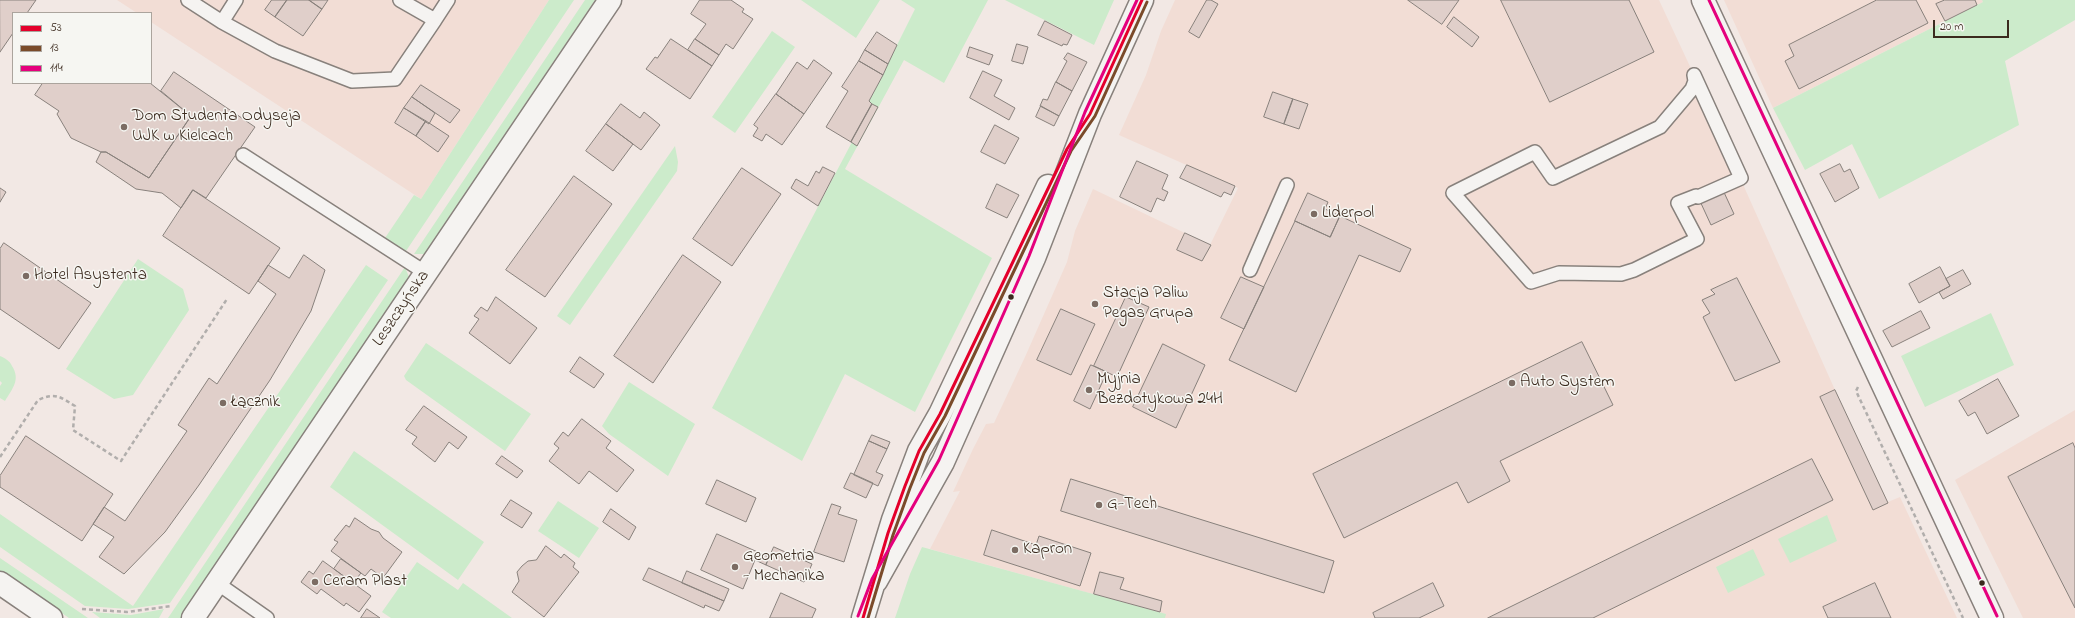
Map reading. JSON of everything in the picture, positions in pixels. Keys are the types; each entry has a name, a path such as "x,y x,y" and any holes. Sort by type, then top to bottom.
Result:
{"street":[{"name":"Leszczyńska","path":"194,618 610,0"},
{"path":"863,618 876,581 893,520 919,451 940,414 1067,149 1090,114 1142,0"},
{"path":"1703,0 1992,618"},
{"path":"0,583 51,618"}],"lane":[{"path":"188,0 222,22 275,51 352,81 395,80 448,0"},
{"path":"222,22 236,0"},
{"path":"400,0 435,20"},
{"path":"1694,75 1741,176 1741,178 1678,204 1697,239 1634,270 1621,274 1559,273 1531,282 1453,193 1535,152 1553,178 1635,140 1662,125 1692,89 1695,81 1694,75"},
{"path":"242,155 426,273"},
{"path":"1250,270 1287,185"},
{"path":"217,583 267,618"}],"path":[{"path":"0,457 38,400 47,396 58,395 75,406 73,430 121,461 227,299"},
{"path":"82,609 127,612 172,606"}],"shaded area":[{"path":"117,0 549,0 421,199 152,23 152,12 135,12"},
{"path":"1175,0 1659,0 1835,390 1888,502 1900,497 1957,618 1165,618 1165,614 930,549 960,491 953,492 973,449 986,424 994,423 1025,357 1067,262 1075,231 1093,189 1210,245 1238,188 1119,135 1146,75 1161,31"},
{"path":"1724,0 1982,0 1983,2 1773,108"},
{"path":"2075,410 2075,618 2023,618 1955,480"}],"green space":[{"path":"549,0 574,0 406,251 385,238 414,195 421,199"},
{"path":"585,0 595,0 424,254 414,254"},
{"path":"801,0 880,0 856,38"},
{"path":"901,0 988,0 944,83 904,60 845,169 992,258 915,412 845,374 802,461 712,408 872,104 869,101 915,9"},
{"path":"1005,0 1114,0 1094,45"},
{"path":"1982,0 2075,0 2075,20 2005,61 2019,125 1879,199 1852,144 1805,170 1773,108 1983,2"},
{"path":"772,31 795,47 735,133 712,117"},
{"path":"675,146 678,162 677,171 570,325 557,316"},
{"path":"138,259 183,289 189,310 133,395 114,399 66,369"},
{"path":"366,265 388,280 170,603 128,609 85,606 0,547 0,514 133,606"},
{"path":"405,267 409,277 181,618 168,618"},
{"path":"1991,313 2014,365 1925,407 1901,356"},
{"path":"426,343 531,414 505,451 406,380 404,376"},
{"path":"0,356 10,363 16,376 13,388 5,401 0,398 0,386 2,383 0,381"},
{"path":"629,382 695,424 668,476 609,434 602,426"},
{"path":"354,451 484,542 458,580 330,487"},
{"path":"558,501 599,528 579,558 538,531"},
{"path":"1827,515 1837,541 1790,563 1778,539"},
{"path":"922,547 1166,614 1165,618 895,618 910,574"},
{"path":"1753,549 1765,575 1728,593 1716,567"},
{"path":"0,558 88,618 69,618 0,571"},
{"path":"417,562 458,590 463,583 512,618 391,618 382,612"},
{"path":"164,609 159,618 100,618 92,612 131,615"}],"building":[{"path":"0,0 36,0 28,12 12,12 12,34 0,52"},
{"path":"272,0 287,0 275,17 265,10"},
{"path":"287,0 309,0 322,9 303,36 275,17"},
{"path":"309,0 328,0 322,9"},
{"path":"700,0 731,0 744,9 742,12 753,19 733,49 726,44 719,55 695,39 706,24 691,14"},
{"path":"1207,0 1211,0 1218,4 1199,38 1189,32"},
{"path":"1408,0 1459,0 1442,24"},
{"path":"1501,0 1629,0 1654,52 1550,102"},
{"path":"1877,0 1916,0 1928,23 1799,89 1785,61 1794,56 1789,45"},
{"path":"1945,0 1975,0 1977,5 1945,21 1936,4"},
{"path":"1454,17 1479,37 1472,47 1447,27"},
{"path":"1045,21 1072,35 1067,45 1063,44 1062,46 1038,35"},
{"path":"877,32 897,45 888,64 865,50"},
{"path":"671,39 712,66 690,99 646,69 655,57 657,58"},
{"path":"695,39 719,55 712,66 688,50"},
{"path":"1017,44 1028,47 1023,64 1012,61"},
{"path":"970,47 993,55 989,65 967,57"},
{"path":"865,50 888,64 883,75 859,61"},
{"path":"1068,53 1087,62 1072,91 1056,82 1067,61 1064,59"},
{"path":"814,60 832,73 804,114 776,94 797,62 807,69"},
{"path":"859,61 883,75 869,101 872,104 851,142 826,127 848,91 842,87"},
{"path":"983,71 1002,80 994,96 1015,108 1009,120 970,98"},
{"path":"174,72 255,127 206,198 193,190 181,208 162,193 136,189 96,162 101,152 106,152 149,178 191,116 161,91"},
{"path":"1056,82 1072,91 1059,116 1040,106 1043,99 1047,100"},
{"name":"Dom Studenta Odyseja UJK w Kielcach","path":"42,84 151,84 191,116 149,178 106,152 101,152 71,138 57,114 59,111 35,95"},
{"path":"421,85 460,110 450,123 412,97"},
{"path":"1273,92 1293,99 1284,124 1264,117"},
{"path":"776,94 804,114 782,145 766,134 762,141 753,136 758,128 754,125"},
{"path":"412,97 435,113 429,124 404,108"},
{"path":"1293,99 1308,104 1299,129 1284,124"},
{"path":"621,104 640,118 644,112 660,125 641,150 606,124"},
{"path":"872,104 878,107 857,146 851,142"},
{"path":"1041,106 1059,116 1054,126 1036,117"},
{"path":"404,108 426,121 416,136 395,123"},
{"path":"426,121 449,136 438,152 416,136"},
{"path":"606,124 633,144 613,171 586,151"},
{"path":"995,125 1019,138 1005,164 981,152"},
{"path":"1137,161 1168,175 1162,189 1168,192 1164,201 1157,198 1151,212 1120,197"},
{"path":"1840,164 1844,172 1850,169 1859,188 1835,202 1820,174"},
{"path":"1187,165 1235,186 1231,195 1224,192 1221,197 1180,178"},
{"path":"823,167 835,173 818,206 791,188 796,179 808,186 816,171 819,173"},
{"path":"742,168 781,194 732,266 693,239"},
{"path":"574,176 612,204 545,297 506,270"},
{"path":"997,184 1019,195 1007,218 986,208"},
{"path":"0,188 6,192 0,202"},
{"path":"1722,188 1734,214 1711,225 1699,199"},
{"path":"193,190 280,248 249,294 163,236"},
{"path":"1308,193 1328,202 1325,209 1340,216 1330,237 1295,221"},
{"path":"1340,216 1411,249 1400,272 1359,255 1296,392 1229,360 1295,221 1330,237"},
{"path":"1185,233 1211,245 1202,261 1177,250"},
{"name":"Hotel Asystenta","path":"4,243 91,303 59,349 0,309 0,249"},
{"name":"Łącznik","path":"304,255 325,270 311,311 270,380 199,485 165,532 124,574 99,557 114,537 93,524 104,507 125,521 187,431 178,425 209,378 217,384 276,294 258,281 268,265 289,278"},
{"path":"683,255 721,282 653,383 614,356"},
{"path":"1940,267 1950,286 1919,303 1909,284"},
{"path":"1963,270 1971,284 1943,299 1939,292 1950,286 1946,279"},
{"path":"1241,277 1264,287 1244,329 1221,318"},
{"path":"1737,278 1780,362 1735,381 1703,317 1710,313 1702,300 1715,294 1711,290"},
{"path":"496,297 537,328 510,364 469,333 479,319 474,316 481,307 487,311"},
{"path":"1126,297 1149,307 1117,377 1094,366"},
{"path":"1061,309 1095,324 1071,375 1037,360"},
{"path":"1921,311 1930,328 1892,347 1883,331"},
{"path":"1582,342 1613,405 1500,461 1510,481 1468,503 1457,482 1344,538 1313,474"},
{"path":"1163,344 1205,365 1176,428 1133,407"},
{"path":"580,357 604,374 594,388 570,372"},
{"name":"Myjnia Bezdotykowa 24H","path":"1091,365 1107,372 1090,409 1074,401"},
{"path":"1998,379 2019,416 1987,434 1975,412 1968,416 1959,401"},
{"path":"1835,390 1888,503 1873,510 1820,397"},
{"path":"424,406 467,437 458,449 449,442 435,462 412,444 417,437 406,430"},
{"path":"582,419 611,441 606,448 634,470 617,492 589,471 579,484 549,461 559,448 554,444 563,432 568,436"},
{"path":"872,435 890,442 887,449 869,441"},
{"path":"26,436 113,494 82,541 0,487 0,476"},
{"path":"869,441 887,449 876,472 883,475 878,486 854,475"},
{"path":"2073,443 2075,448 2075,608 2008,477"},
{"path":"502,456 523,471 517,478 496,464"},
{"path":"1812,459 1833,500 1593,618 1488,618"},
{"path":"851,473 873,483 866,498 844,488"},
{"path":"1071,479 1334,561 1324,593 1061,511"},
{"path":"717,480 756,498 746,522 706,504"},
{"path":"511,500 532,513 522,528 501,515"},
{"path":"832,504 841,507 838,514 857,520 844,562 814,552"},
{"path":"611,509 636,527 629,540 603,522"},
{"path":"355,518 371,529 379,532 383,538 402,552 383,578 371,569 365,576 331,551 338,542 334,540 346,525 349,527"},
{"path":"992,530 1036,545 1039,536 1091,553 1080,586 984,555"},
{"path":"717,534 769,557 766,565 755,560 743,589 701,570"},
{"path":"546,546 561,558 564,554 575,563 573,567 579,572 544,617 512,592 519,581 517,572 528,561 536,560"},
{"path":"774,547 812,564 804,582 766,565"},
{"path":"341,559 361,573 353,583 334,569"},
{"path":"323,561 371,596 359,612 346,603 344,606 321,589 317,594 301,582 309,571 313,574"},
{"path":"649,568 724,601 719,611 705,605 704,608 643,580"},
{"path":"687,571 729,589 724,601 682,583"},
{"path":"1100,572 1124,578 1120,589 1162,601 1160,612 1094,594"},
{"path":"1433,583 1444,606 1419,618 1375,618 1373,613"},
{"path":"1875,583 1891,618 1828,618 1823,607"},
{"path":"781,593 816,609 812,618 770,618"},
{"path":"367,609 380,618 361,618"}],"transit line":[{"name":"114","path":"858,616 872,579 939,460 1029,256 1085,112 1137,0"},
{"name":"53","path":"863,618 888,533 919,451 940,414 1067,149 1090,114 1142,0"},
{"name":"114","path":"1709,0 1997,616"},
{"name":"13","path":"868,618 893,535 924,453 945,416 1071,151 1095,116 1147,2"}],"place":[{"name":"Dom Studenta Odyseja UJK w Kielcach","path":"124,127"},
{"name":"Liderpol","path":"1314,214"},
{"name":"Hotel Asystenta","path":"26,276"},
{"name":"Stacja Paliw Pegas Grupa","path":"1095,304"},
{"name":"Auto System","path":"1512,383"},
{"name":"Myjnia Bezdotykowa 24H","path":"1089,390"},
{"name":"Łącznik","path":"223,403"},
{"name":"G-Tech","path":"1099,505"},
{"name":"Kapron","path":"1015,550"},
{"name":"Geometria - Mechanika","path":"735,567"},
{"name":"Ceram Plast","path":"315,582"}]}
